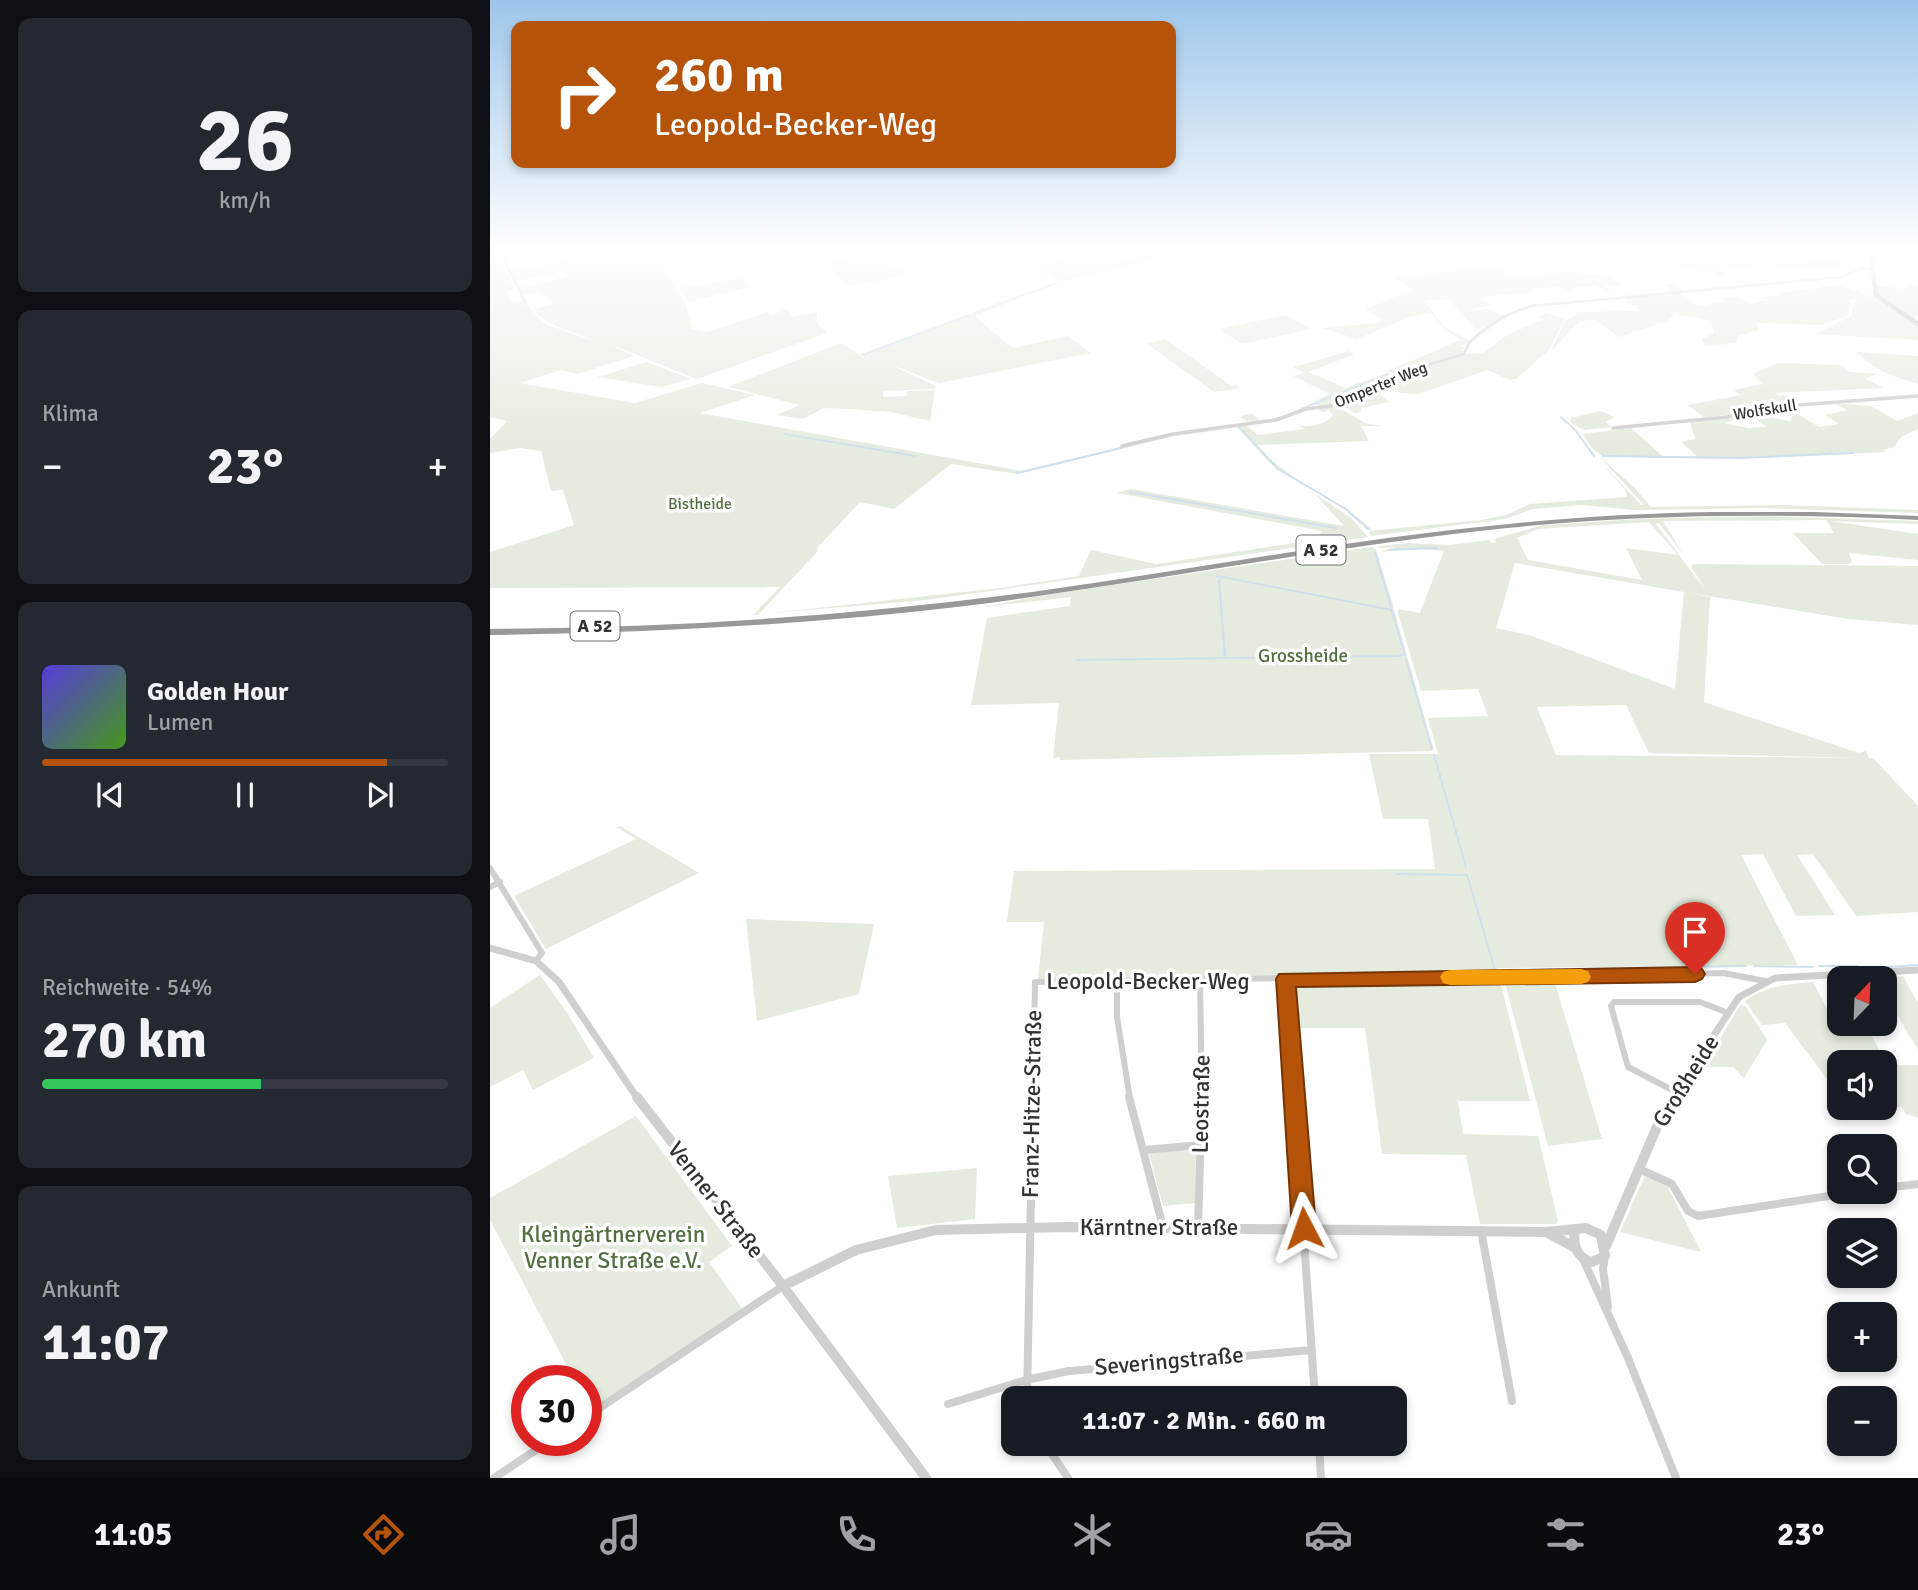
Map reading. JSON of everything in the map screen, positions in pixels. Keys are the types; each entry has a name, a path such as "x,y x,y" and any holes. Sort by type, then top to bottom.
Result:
{"highway":[{"name":"A 52","path":"490,626 700,622 872,609 1073,584 1400,535 1558,518 1731,510 1918,516"},
{"name":"A 52","path":"490,632 577,632 726,626 902,611 1403,539 1534,523 1744,513 1918,516"}],"street":[{"name":"Omperter Weg","path":"1122,446 1173,434 1284,418 1306,409 1338,405 1424,366 1464,354 1466,346 1504,317"},
{"name":"Wolfskull","path":"1613,428 1727,417 1771,407 1816,402 1918,396"},
{"path":"490,868 541,953 536,961"},
{"path":"490,887 500,882"},
{"name":"Venner Straße","path":"490,948 536,961 559,982 632,1091 783,1286 926,1478"},
{"name":"Großheide","path":"1605,1251 1648,1143 1676,1092 1740,997 1765,981 1786,977 1918,970"},
{"name":"Leopold-Becker-Weg","path":"1035,982 1723,974 1755,976 1765,981"},
{"path":"1286,979 1314,1386"},
{"path":"1117,981 1117,1017 1125,1081 1163,1227"},
{"name":"Leostraße","path":"1198,1227 1203,1076 1200,981"},
{"name":"Franz-Hitze-Straße","path":"1026,1386 1035,982"},
{"path":"1676,1092 1628,1067 1611,1006 1614,1002 1700,1002 1728,1013"},
{"path":"1144,1150 1201,1145"},
{"path":"1639,1169 1672,1184 1688,1211 1698,1216 1827,1196"},
{"path":"1897,1187 1918,1184"},
{"path":"1616,1222 1610,1228 1598,1232 1586,1228 1575,1230 1572,1237 1574,1247 1583,1259 1611,1317 1676,1478"},
{"name":"Kärntner Straße","path":"783,1286 835,1259 881,1241 936,1230 1030,1227 1546,1232 1575,1230"},
{"path":"1481,1230 1512,1401"},
{"name":"Kärntner Straße","path":"1546,1232 1574,1247"},
{"path":"1598,1232 1605,1251 1605,1288 1611,1317"},
{"path":"1583,1259 1596,1262 1605,1251"},
{"path":"602,1407 783,1286"},
{"name":"Severingstraße","path":"948,1404 1026,1380 1080,1369 1312,1350"},
{"path":"494,1478 527,1456"},
{"path":"1053,1456 1068,1478"},
{"path":"1320,1456 1321,1478"}],"green space":[{"name":"Bistheide","path":"490,317 538,317 545,324 594,341 542,317 689,317 692,329 707,332 752,317 817,317 817,322 827,333 697,379 607,343 634,356 577,374 561,370 520,383 635,403 702,383 755,395 700,413 1022,471 1174,435 1234,428 1175,436 1018,474 951,464 894,509 860,502 758,615 753,615 780,587 490,588 490,552 574,525 563,490 551,491 541,451 520,448 490,453 490,439 507,421 490,417"},
{"path":"963,317 976,317 1012,348 1068,336 1091,353 939,383 889,364 936,386 935,389 883,391 883,397 906,396 907,391 935,390 930,421 891,412 850,409 824,408 803,419 777,415 800,405 728,387 841,343 859,355"},
{"path":"1276,317 1289,317 1312,329 1242,344 1219,329"},
{"path":"1377,317 1410,317 1357,339 1322,328 1378,323 1382,320"},
{"path":"1434,317 1444,327 1472,342 1459,345 1464,347 1462,354 1398,376 1387,371 1461,340 1445,329"},
{"path":"1465,317 1506,317 1473,341 1470,340 1488,326 1475,329"},
{"path":"1537,317 1565,319 1549,350 1516,379 1510,379 1518,384 1488,370 1418,394 1400,393 1390,383 1425,367 1466,354 1483,353 1507,335 1544,319"},
{"path":"1572,317 1672,317 1619,337 1595,319 1579,322 1551,351 1565,321"},
{"path":"1691,317 1845,317 1820,325 1759,323 1756,324 1759,330 1738,336 1737,343 1705,346 1702,339 1714,333 1711,321"},
{"path":"1849,317 1906,317 1918,325 1918,340 1816,334"},
{"path":"1165,339 1230,385 1228,386 1236,385 1240,388 1214,392 1147,344"},
{"path":"1349,351 1354,354 1309,372 1345,388 1388,373 1394,378 1333,405 1313,404 1287,416 1266,421 1256,422 1247,421 1240,417 1250,413 1262,421 1287,415 1330,394 1293,376 1304,373 1293,367"},
{"path":"1856,352 1918,356 1918,384 1886,372"},
{"path":"647,362 691,379 662,387 597,377"},
{"path":"1778,363 1842,365 1849,372 1877,374 1865,379 1884,388 1775,393 1778,396 1785,395 1797,404 1705,418 1688,405 1742,395 1733,390 1762,384 1753,374"},
{"path":"1375,389 1389,402 1361,408 1360,412 1354,413 1342,404"},
{"path":"1833,403 1871,406 1897,421 1918,413 1918,429 1901,437 1894,447 1883,450 1886,452 1738,459 1603,456 1592,448 1583,434 1631,428 1662,456 1697,456 1681,442 1695,439 1690,422 1734,417 1734,420 1724,423 1748,428 1767,427 1747,413 1771,408 1772,418 1791,421 1793,411 1819,427 1839,424 1825,415 1847,410"},
{"path":"1336,406 1365,423 1382,426 1361,426 1369,441 1256,445 1283,469 1344,508 1372,530 1368,530 1344,509 1271,464 1237,427 1246,425 1258,435 1305,429 1297,425 1319,424 1333,415 1328,410 1323,412 1315,408"},
{"path":"1601,411 1614,417 1606,422 1612,427 1584,430 1570,422 1571,418"},
{"path":"1599,456 1634,487 1651,507 1781,505 1918,510 1918,513 1766,508 1636,510 1581,505 1533,509 1505,519 1371,536 1369,531 1481,520 1506,515 1530,504 1627,497 1625,490 1601,462 1641,505 1644,505"},
{"path":"1131,489 1344,526 1315,494 1351,518 1368,537 926,600 772,613 1000,588 1079,576 1091,550 1156,564 1314,540 1322,531 1117,493"},
{"path":"1765,516 1918,521 1918,524 1830,521 1918,534 1918,560 1849,553 1852,562 1848,564 1822,564 1793,533 1834,533 1826,520 1663,521 1683,554 1659,523 1656,524 1706,591 1691,566 1694,564 1918,566 1918,625 1848,619 1684,592 1710,597 1704,702 1859,753 1866,751 1869,758 1873,758 1918,806 1918,912 1856,916 1813,854 1797,855 1835,915 1796,916 1763,854 1741,855 1798,965 1497,968 1530,1101 1458,1101 1463,1134 1538,1136 1558,1221 1556,1224 1480,1224 1466,1155 1382,1154 1365,1028 1294,1028 1290,975 1038,980 1044,922 1007,922 1014,871 1435,869 1428,819 1383,819 1369,754 1438,754 1428,718 1488,716 1478,689 1421,691 1398,613 1398,609 1420,613 1444,551 1413,548 1379,552 1396,547 1379,546 1408,543 1450,545 1489,540 1491,543 1497,542 1494,539 1543,525","holes":["1649,522 1678,555 1626,548 1642,580 1528,560 1517,538 1538,529","1515,563 1684,592 1675,689 1529,635 1496,628","1626,705 1649,753 1868,758 1556,755 1537,707"]},
{"name":"Grossheide","path":"1371,547 1376,550 1394,608 1391,610 1394,610 1433,748 1431,751 1060,760 1060,757 1053,758 1059,703 971,705 987,618 1070,606 1071,597 983,607 1039,596"},
{"path":"620,826 699,873 546,949 514,896 636,839 616,827"},
{"path":"746,919 874,924 859,994 757,1021"},
{"path":"1551,970 1602,1139 1548,1146 1502,971"},
{"path":"540,975 568,1014 594,1058 533,1090 523,1070 490,1087 490,1008"},
{"path":"1903,976 1918,1003 1918,1050 1897,1015 1897,977"},
{"path":"1813,982 1827,1008 1827,1036 1872,1036 1880,1050 1827,1050 1827,1079 1785,1023 1762,1025 1745,1001 1761,992"},
{"path":"1741,1004 1746,1007 1767,1040 1744,1078 1733,1067 1703,1067"},
{"path":"1897,1065 1918,1065 1918,1118 1906,1114 1901,1107 1897,1108"},
{"name":"Kleingärtnerverein Venner Straße e.V.","path":"636,1116 732,1246 709,1262 744,1311 602,1405 602,1365 567,1365 490,1220 490,1198"},
{"path":"1196,1151 1195,1203 1163,1206 1149,1154"},
{"path":"977,1168 975,1219 897,1228 888,1176"},
{"path":"1645,1176 1668,1187 1701,1252 1620,1232"}],"waterway":[{"path":"862,355 964,317"},
{"path":"1299,410 1388,374"},
{"path":"1561,417 1575,430"},
{"path":"1238,426 1278,469 1346,509 1368,529"},
{"path":"1576,431 1594,456"},
{"path":"784,434 915,456"},
{"path":"1017,473 1121,448"},
{"path":"1603,456 1737,458 1853,453"},
{"path":"1130,492 1336,528"},
{"path":"1389,550 1437,548"},
{"path":"1375,552 1391,607"},
{"path":"1217,576 1392,610"},
{"path":"1221,578 1219,581 1225,656"},
{"path":"1392,612 1405,655"},
{"path":"1077,660 1400,656 1404,653"},
{"path":"1406,659 1432,749"},
{"path":"1434,755 1466,867"},
{"path":"1397,874 1467,875 1495,970 1479,971"},
{"path":"1897,966 1918,965"},
{"path":"1503,970 1746,966"},
{"path":"1754,966 1813,967"},
{"path":"1819,966 1827,966"}],"slow traffic":[{"path":"1450,977 1581,977"}],"route":[{"path":"1304,1228 1286,979 1410,976 1502,979 1695,974"}]}
